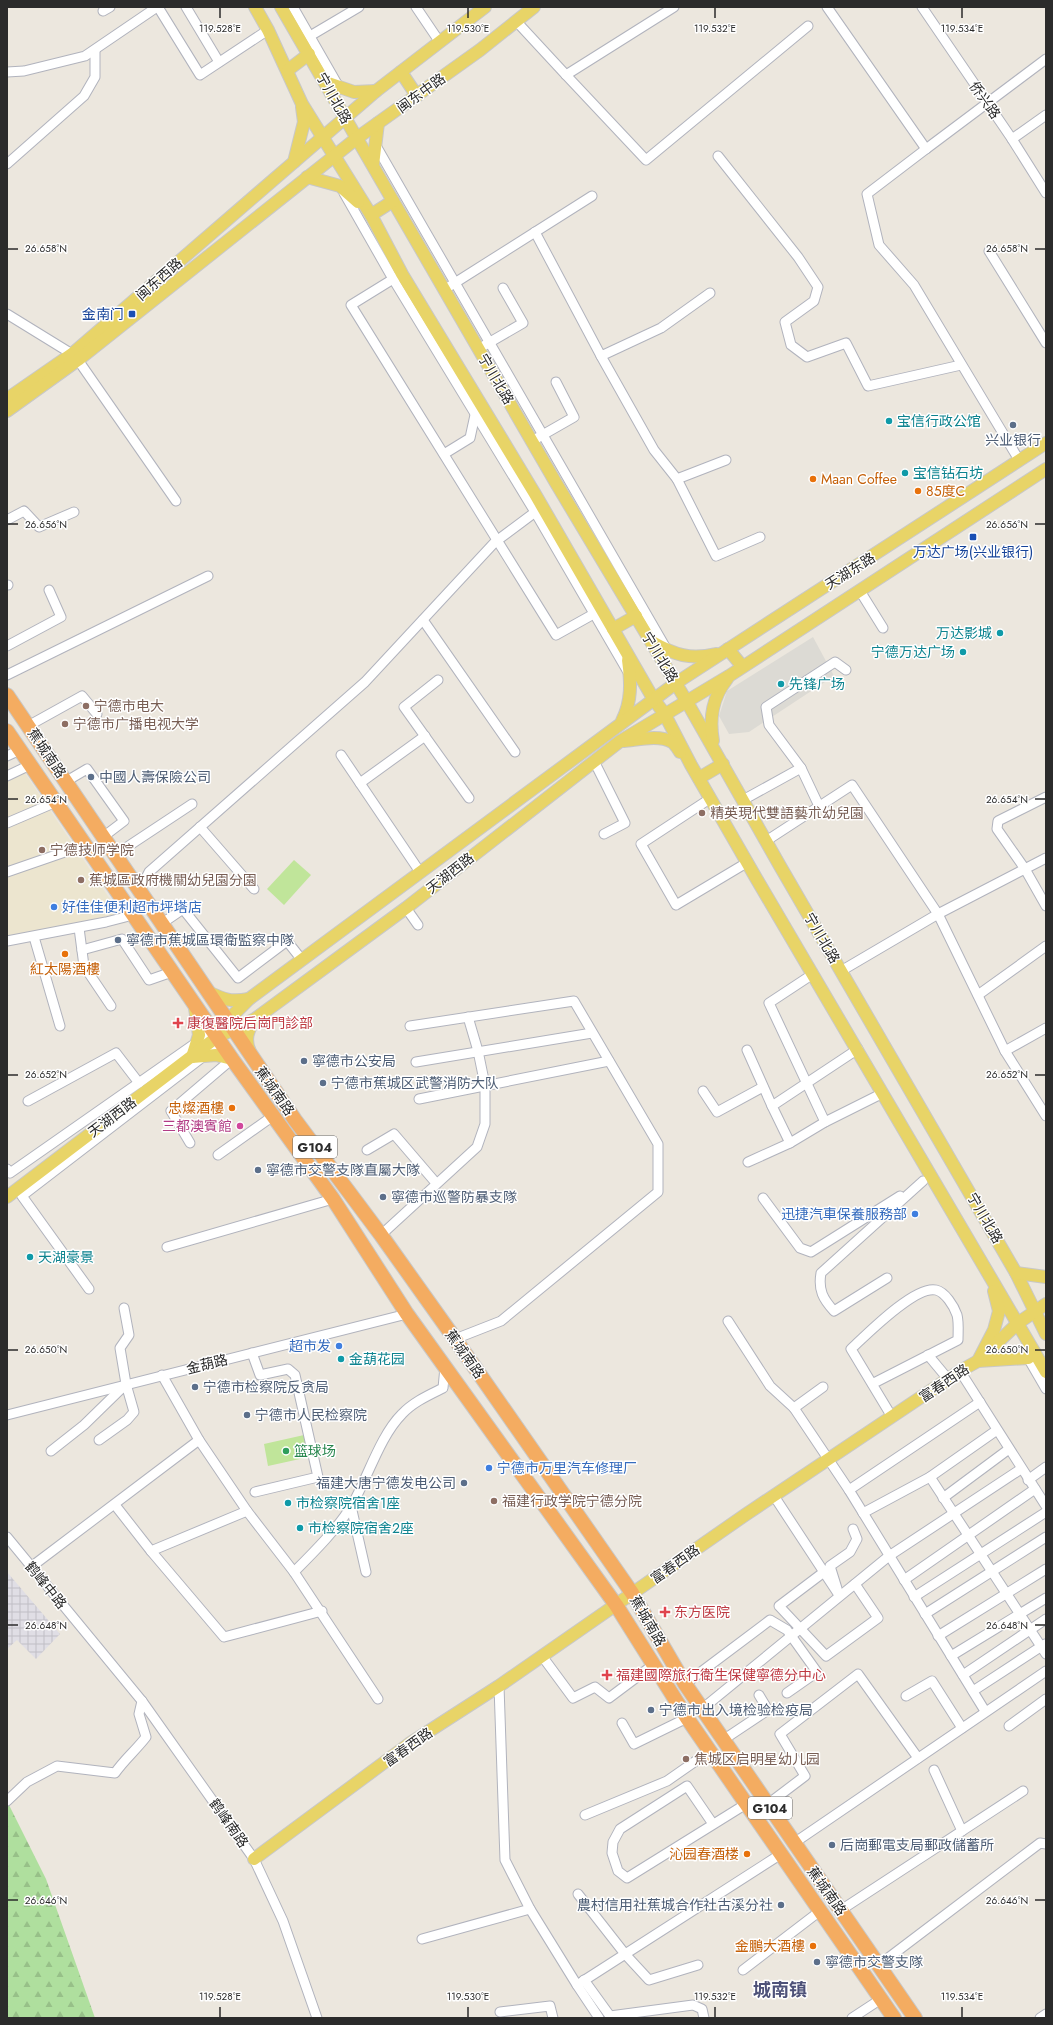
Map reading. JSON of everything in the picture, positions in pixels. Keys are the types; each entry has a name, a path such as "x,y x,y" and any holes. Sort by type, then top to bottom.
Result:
{"highway":[{"name":"蕉城南路","path":"7,695 206,991 295,1120 381,1235 632,1593 685,1684 916,2018"},
{"name":"蕉城南路","path":"12,742 56,802 232,1059 333,1199 407,1314 616,1605 687,1718 894,2018"}],"main road":[{"path":"255,7 288,70 302,104 304,122 294,162"},
{"name":"宁川北路","path":"281,7 444,290 483,346 532,440 676,683 1016,1273 1041,1307 1046,1334"},
{"name":"闽东中路","path":"294,162 376,91 485,7"},
{"name":"闽东中路","path":"307,177 357,138 480,50 534,7"},
{"path":"288,70 309,54"},
{"path":"401,72 417,96"},
{"path":"325,82 340,89 354,92 376,91"},
{"name":"宁川北路","path":"302,104 369,212 398,276 477,398 539,510 598,611 613,630 654,700 664,713 691,765 883,1093 928,1179 1018,1323 1032,1356 1046,1372"},
{"path":"373,165 378,123"},
{"name":"闽东西路","path":"7,399 75,357 294,162"},
{"path":"307,177 340,186 369,212 392,202"},
{"name":"闽东西路","path":"7,411 307,177"},
{"name":"天湖东路","path":"654,700 676,683 725,650 864,563 1046,443"},
{"name":"天湖东路","path":"664,713 687,702 730,676 742,666 860,591 1046,469"},
{"path":"613,630 636,616"},
{"path":"651,641 667,650 686,656 706,656 725,650 742,666"},
{"path":"620,724 628,709 630,675 628,654"},
{"path":"714,750 710,723 714,703 720,689 730,676"},
{"name":"天湖西路","path":"7,1197 217,1037 230,1025 249,999 654,700"},
{"name":"天湖西路","path":"230,1025 255,1019 406,908 608,750 664,713"},
{"path":"619,742 647,738 672,742 691,765"},
{"path":"600,739 608,750"},
{"path":"699,778 723,764"},
{"path":"206,991 222,1000 234,1001 249,999"},
{"path":"194,1004 200,1035 192,1057 216,1055 232,1059"},
{"path":"253,1059 246,1041 248,1030 255,1019"},
{"path":"1016,1273 1046,1278"},
{"path":"978,1361 994,1330 999,1311 991,1278"},
{"name":"富春西路","path":"254,1859 410,1744 499,1686 774,1496 960,1371 978,1361 1018,1323 1041,1307"},
{"path":"978,1361 1032,1356"}],"street":[{"path":"7,72 24,71 85,56 158,7 200,75 268,30"},
{"path":"186,7 219,62"},
{"path":"293,7 340,89"},
{"path":"310,36 359,7"},
{"path":"416,7 439,41"},
{"path":"827,7 926,149"},
{"name":"侨兴路","path":"922,7 1045,189"},
{"path":"566,75 671,8"},
{"path":"516,22 646,160 808,26"},
{"path":"7,164 84,96 96,76 94,50"},
{"path":"1019,460 914,285 879,245 867,194 986,102 1046,59"},
{"path":"1012,139 1046,115"},
{"path":"375,144 454,283 483,346 544,434 667,650"},
{"path":"718,156 798,257 818,287 814,301 785,322 791,345 807,357 846,343 868,386 961,365"},
{"path":"139,892 148,872 365,682 497,540 539,510 475,416 398,276 340,186"},
{"path":"444,290 592,196"},
{"path":"535,232 601,356 654,450 677,479 716,556 760,537"},
{"path":"989,251 1046,343"},
{"path":"398,276 352,305 556,635 598,611 630,675"},
{"path":"483,346 523,323 503,288"},
{"path":"601,356 661,328 710,293"},
{"path":"7,314 75,357 176,502"},
{"path":"532,440 574,417 556,382"},
{"path":"444,454 470,438 477,398"},
{"path":"677,479 726,460"},
{"path":"7,520 24,511 39,527 74,512"},
{"path":"7,675 208,576"},
{"path":"7,646 61,617 49,590"},
{"path":"860,591 883,628"},
{"path":"423,620 515,752"},
{"path":"819,806 801,768 769,725 766,707 835,662 846,670"},
{"path":"438,680 404,707 469,798"},
{"path":"28,726 82,696 97,714"},
{"path":"360,783 425,736"},
{"path":"7,756 12,742"},
{"path":"341,755 420,872"},
{"path":"594,762 625,823 604,834"},
{"path":"7,776 30,765"},
{"path":"743,800 801,768"},
{"path":"65,782 88,769 124,821 102,837"},
{"path":"766,841 852,785 938,914 1005,1051 1046,1116"},
{"path":"1046,797 998,821 997,829 1025,869 1046,906"},
{"path":"711,798 641,844 676,905 748,862"},
{"path":"7,823 56,802"},
{"path":"115,855 192,804"},
{"path":"200,827 254,889"},
{"path":"7,872 85,845"},
{"path":"841,971 938,914 1046,858"},
{"path":"406,908 418,925"},
{"path":"161,924 183,909 238,978 287,941 302,960"},
{"path":"7,941 34,938 133,915"},
{"path":"79,928 84,966 111,1006"},
{"path":"34,938 60,1026"},
{"path":"82,950 122,939 149,980 172,972"},
{"path":"978,995 1046,946"},
{"path":"814,974 769,1003 825,1122"},
{"path":"410,1026 574,1001 658,1144 658,1192 501,1321 455,1339"},
{"path":"381,1235 477,1147 485,1124 485,1085 478,1051 468,1017"},
{"path":"1005,1051 1046,1028"},
{"path":"416,1062 592,1033"},
{"path":"8,1172 197,1043 217,1037"},
{"path":"89,1289 22,1196 205,1055 217,1037"},
{"path":"772,1106 858,1049"},
{"path":"747,1050 790,1143"},
{"path":"28,1100 116,1053 139,1083"},
{"path":"190,1143 171,1111 232,1059"},
{"path":"419,1099 609,1061"},
{"path":"703,1091 717,1112 764,1087"},
{"path":"748,1162 790,1143 825,1122 883,1093"},
{"path":"218,1155 273,1116"},
{"path":"367,1150 394,1134 436,1183"},
{"path":"763,1198 800,1248 811,1252 928,1179"},
{"path":"886,1278 834,1311 824,1299 819,1285 821,1273 928,1179"},
{"path":"167,1247 333,1199"},
{"path":"872,1384 958,1340 957,1316 946,1296 936,1290 928,1290 906,1300 851,1349 872,1384 892,1417"},
{"path":"99,1440 127,1420 134,1412 126,1384 120,1348 129,1335 124,1308"},
{"name":"金葫路","path":"7,1415 407,1314"},
{"path":"728,1321 770,1386 794,1408 829,1459 985,1711"},
{"path":"252,1353 260,1375 288,1369 295,1375 318,1477 255,1492"},
{"path":"928,1355 948,1379"},
{"path":"1032,1356 1046,1389"},
{"path":"294,1572 328,1536 351,1506 384,1439 401,1414 418,1401 443,1388 445,1367"},
{"path":"960,1371 1028,1480 1046,1506"},
{"path":"162,1375 199,1440 248,1511 322,1611 378,1699"},
{"path":"51,1450 84,1426 126,1384"},
{"path":"794,1408 823,1387"},
{"path":"849,1490 980,1402"},
{"path":"863,1513 930,1477 997,1430"},
{"path":"31,1567 199,1440"},
{"path":"943,1498 1009,1449"},
{"path":"702,1709 839,1595 889,1556 1021,1468"},
{"path":"1028,1480 1046,1468"},
{"path":"930,1477 991,1572 1044,1648 973,1692"},
{"path":"904,1580 1035,1489"},
{"path":"774,1496 839,1595"},
{"path":"115,1505 150,1551 224,1637 322,1611"},
{"path":"351,1506 366,1572"},
{"path":"150,1551 248,1511"},
{"path":"914,1597 1046,1512"},
{"path":"839,1595 830,1566 850,1552 857,1539 853,1529"},
{"name":"鹤峰中路","path":"7,1537 100,1651"},
{"path":"925,1614 1046,1537"},
{"path":"938,1636 1046,1569"},
{"path":"824,1572 779,1606 826,1656 878,1618 855,1584"},
{"path":"951,1656 1046,1598"},
{"path":"963,1675 1046,1619"},
{"path":"685,1684 770,1620 787,1630 817,1672 787,1693"},
{"name":"鹤峰南路","path":"100,1651 142,1701 254,1859 283,1921 317,2018"},
{"path":"542,1656 573,1698 595,1687 609,1698 653,1665"},
{"path":"794,1843 985,1711 1046,1671"},
{"path":"768,1804 805,1776 780,1734 858,1674 918,1758"},
{"path":"906,1696 932,1681 962,1728"},
{"path":"499,1686 505,1860 530,1910 580,1983 599,2018"},
{"path":"723,1740 768,1710 759,1695"},
{"path":"1009,1726 1046,1698"},
{"path":"7,1801 28,1782 57,1766 115,1773 122,1762 134,1753 146,1737 139,1714 142,1701"},
{"path":"622,1723 634,1744 687,1718"},
{"path":"585,1816 667,1781 710,1752"},
{"path":"934,1770 962,1831"},
{"path":"713,1824 687,1786 620,1829 614,1842 612,1853 618,1871 628,1878 746,1804"},
{"path":"841,1910 1023,1791"},
{"path":"879,1965 1040,1843 1046,1844"},
{"path":"580,1983 781,1854"},
{"path":"578,1894 625,1954 649,1980 698,1965"},
{"path":"422,1938 530,1910"},
{"path":"743,1970 820,1911"},
{"path":"580,1983 610,2016 634,2016 693,2005 702,2009 704,2018"},
{"path":"852,2018 881,1999"},
{"path":"500,2012 550,2006 553,2018"},
{"path":"1040,2018 1046,2014"}],"shaded area":[{"name":"先锋广场","path":"813,637 834,676 749,732 729,734 719,716 727,691"},
{"name":"宁德技师学院","path":"22,769 126,923 7,941 7,777"},
{"path":"7,1572 60,1634 36,1659 17,1640 7,1649"}],"green space":[{"path":"294,860 311,875 284,905 267,889"},
{"name":"篮球场","path":"304,1435 309,1457 268,1466 264,1444"},
{"path":"7,1801 46,1879 95,2018 7,2018"}],"place":[{"name":"金南门","path":"132,314"},
{"name":"宝信行政公馆","path":"889,421"},
{"name":"兴业银行","path":"1013,425"},
{"name":"宝信钻石坊","path":"905,473"},
{"name":"Maan Coffee","path":"813,479"},
{"name":"85度C","path":"918,491"},
{"name":"万达广场(兴业银行)","path":"973,537"},
{"name":"万达影城","path":"1000,633"},
{"name":"宁德万达广场","path":"963,652"},
{"name":"先锋广场","path":"781,684"},
{"name":"宁德市电大","path":"86,706"},
{"name":"宁德市广播电视大学","path":"65,724"},
{"name":"中國人壽保險公司","path":"91,777"},
{"name":"精英現代雙語藝朮幼兒園","path":"702,813"},
{"name":"宁德技师学院","path":"42,850"},
{"name":"蕉城區政府機關幼兒園分園","path":"81,880"},
{"name":"好佳佳便利超市坪塔店","path":"54,907"},
{"name":"寧德市蕉城區環衛監察中隊","path":"118,940"},
{"name":"紅太陽酒樓","path":"65,954"},
{"name":"康復醫院后崗門診部","path":"178,1023"},
{"name":"寧德市公安局","path":"304,1061"},
{"name":"宁德市蕉城区武警消防大队","path":"323,1083"},
{"name":"忠燦酒樓","path":"232,1108"},
{"name":"三都澳賓館","path":"240,1126"},
{"name":"寧德市交警支隊直屬大隊","path":"258,1170"},
{"name":"寧德市巡警防暴支隊","path":"383,1197"},
{"name":"迅捷汽車保養服務部","path":"915,1214"},
{"name":"天湖豪景","path":"30,1257"},
{"name":"超市发","path":"339,1346"},
{"name":"金葫花园","path":"341,1359"},
{"name":"宁德市检察院反贪局","path":"195,1387"},
{"name":"宁德市人民检察院","path":"247,1415"},
{"name":"篮球场","path":"286,1451"},
{"name":"宁德市万里汽车修理厂","path":"489,1468"},
{"name":"福建大唐宁德发电公司","path":"464,1483"},
{"name":"福建行政学院宁德分院","path":"494,1501"},
{"name":"市检察院宿舍1座","path":"288,1503"},
{"name":"市检察院宿舍2座","path":"300,1528"},
{"name":"东方医院","path":"665,1612"},
{"name":"福建國際旅行衛生保健寧德分中心","path":"607,1675"},
{"name":"宁德市出入境检验检疫局","path":"651,1710"},
{"name":"焦城区启明星幼儿园","path":"686,1759"},
{"name":"后崗郵電支局郵政儲蓄所","path":"832,1845"},
{"name":"沁园春酒楼","path":"747,1854"},
{"name":"農村信用社蕉城合作社古溪分社","path":"781,1905"},
{"name":"金鵬大酒樓","path":"813,1946"},
{"name":"寧德市交警支隊","path":"817,1962"}],"district":[{"name":"城南镇","path":"780,1990"}]}
